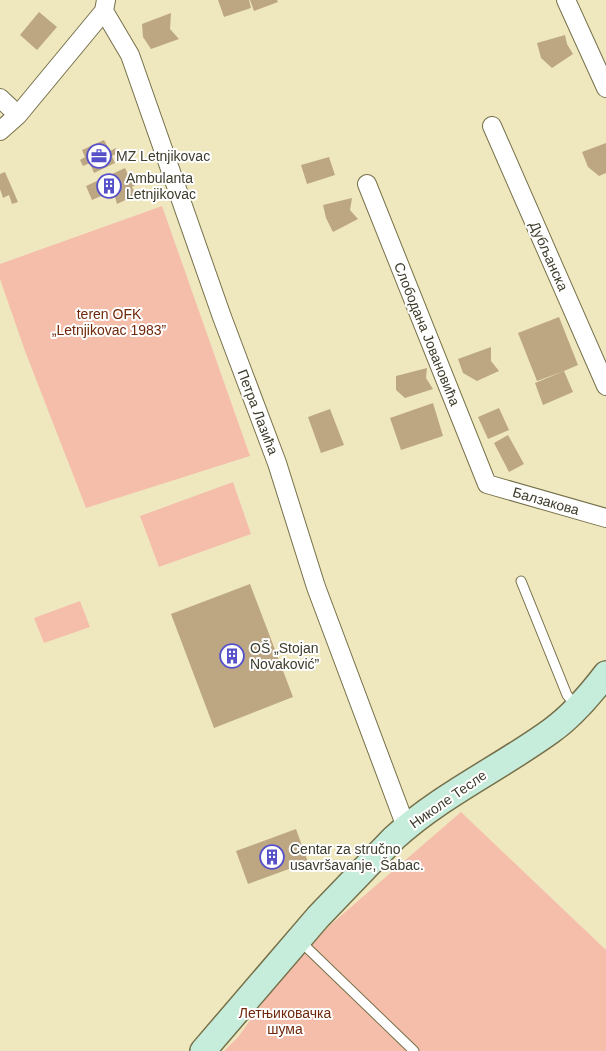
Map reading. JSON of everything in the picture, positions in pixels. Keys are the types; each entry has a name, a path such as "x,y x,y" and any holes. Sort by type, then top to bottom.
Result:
{"street":[{"path":"566,0 606,88"},
{"path":"0,131 18,115 105,5"},
{"name":"Петра Лазића","path":"105,5 130,55 222,317 277,463 316,587 406,827"},
{"path":"0,98 18,115"},
{"name":"Дубљанска","path":"492,126 606,386"},
{"name":"Слободана Јовановића","path":"367,184 487,484"},
{"name":"Балзакова","path":"487,484 606,518"},
{"name":"Николе Тесле","path":"203,1051 298,939 406,827 458,790 551,731 578,707 606,674"}],"lane":[{"path":"521,581 567,695 578,707"},
{"path":"298,939 414,1051"}],"green space":[{"name":"teren OFK „Letnjikovac 1983”","path":"162,206 250,456 86,508 25,351 0,279 0,264"},
{"path":"233,482 251,534 159,567 140,516"},
{"path":"80,601 90,627 44,643 34,618"},
{"name":"Летњиковачка шума","path":"461,812 606,950 606,1051 224,1051 238,1037 280,979 329,926"}],"building":[{"path":"218,0 249,0 251,8 224,17"},
{"path":"250,0 277,0 278,2 254,11"},
{"path":"39,12 57,27 37,50 20,35"},
{"path":"171,13 170,29 179,39 151,49 143,37 142,24"},
{"path":"565,35 567,44 573,54 552,68 541,58 537,43"},
{"name":"MZ Letnjikovac","path":"104,140 110,151 116,148 118,153 112,156 115,163 94,173 90,163 83,166 80,160 85,157 82,150"},
{"path":"606,143 606,173 599,176 588,167 582,152"},
{"path":"329,157 335,175 307,184 301,165"},
{"name":"Ambulanta Letnjikovac","path":"125,168 129,177 134,176 137,184 132,187 136,195 117,204 115,197 111,199 108,193 92,200 86,186"},
{"path":"5,172 18,202 12,204 9,195 3,198 0,189 0,174"},
{"path":"352,198 350,210 358,219 333,232 326,218 323,205"},
{"path":"559,317 578,365 537,381 518,333"},
{"path":"491,347 491,361 499,371 477,381 463,373 458,359"},
{"path":"427,368 426,378 433,389 405,398 396,390 396,376"},
{"path":"564,371 573,392 543,405 535,383"},
{"path":"433,403 443,436 401,450 390,418"},
{"path":"499,408 509,430 488,439 478,417"},
{"path":"330,409 344,445 321,453 308,417"},
{"path":"508,435 524,464 509,472 494,443"},
{"name":"OŠ „Stojan Novaković”","path":"250,584 293,697 214,728 171,614"},
{"name":"Centar za stručno usavršavanje, Šabac.","path":"296,829 308,862 248,884 236,851"}],"place":[{"name":"MZ Letnjikovac","path":"99,156"},
{"name":"Ambulanta Letnjikovac","path":"109,186"},
{"name":"OŠ „Stojan Novaković”","path":"232,656"},
{"name":"Centar za stručno usavršavanje, Šabac.","path":"272,857"}]}
